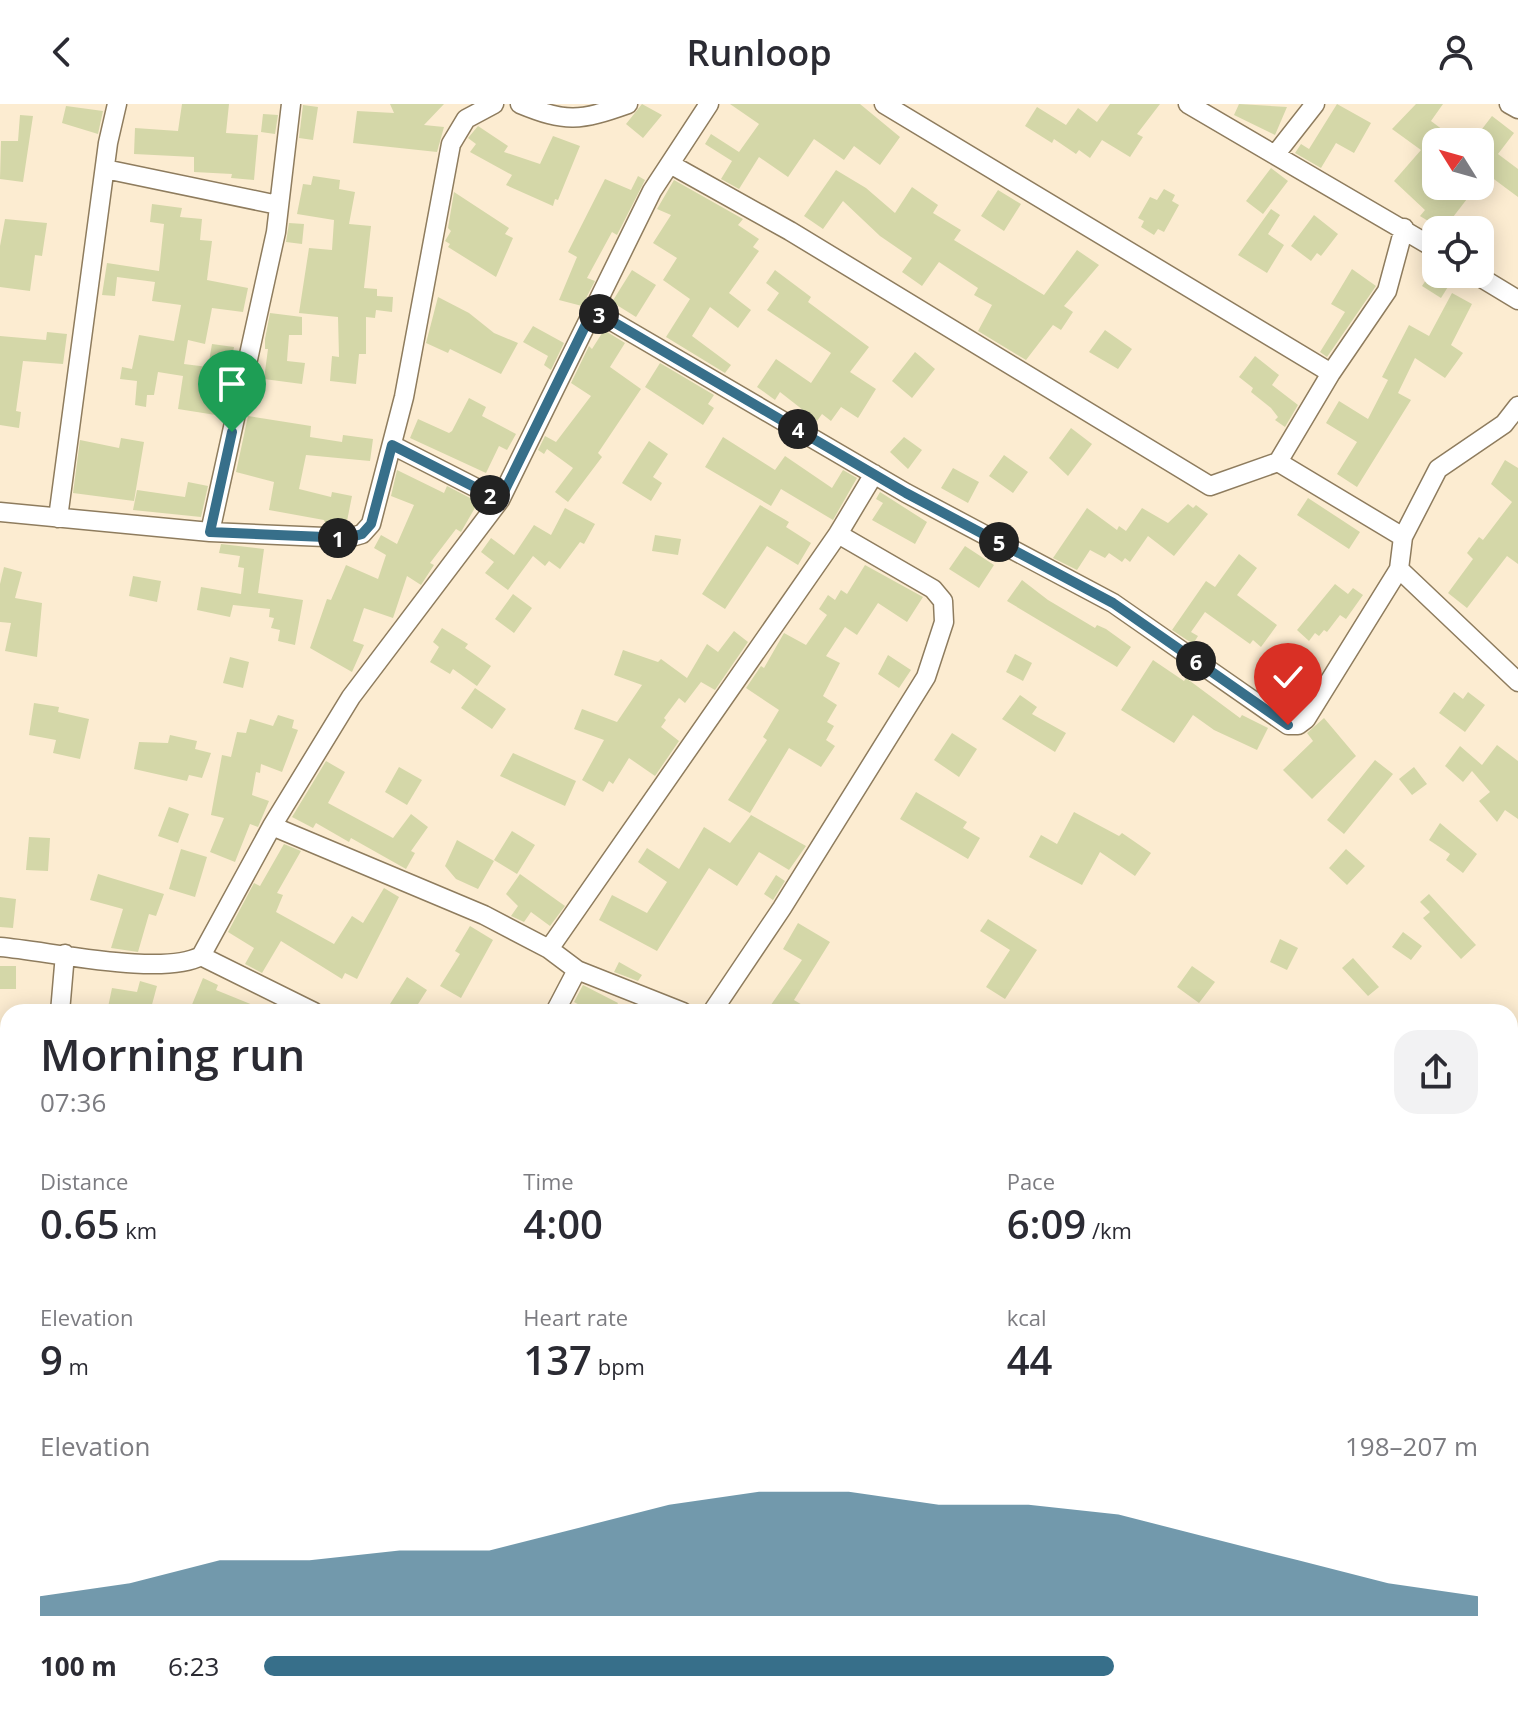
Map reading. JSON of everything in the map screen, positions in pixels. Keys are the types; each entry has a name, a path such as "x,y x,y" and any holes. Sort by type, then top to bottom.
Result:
{"street":[{"path":"58,518 105,169 117,104"},
{"path":"210,532 276,232 291,104"},
{"path":"0,512 210,532 348,538 362,534 371,524 404,397 451,144 466,119 494,104"},
{"path":"520,104 564,120 601,114 628,104"},
{"path":"0,947 110,961 187,963 201,956 272,826 351,697 500,500 652,191 709,104"},
{"path":"884,104 1331,373"},
{"path":"1188,104 1422,240"},
{"path":"1275,155 1315,104"},
{"path":"1509,104 1518,109"},
{"path":"670,164 790,231 1210,486 1278,462 1331,373 1387,291 1404,228"},
{"path":"105,169 278,205"},
{"path":"1494,285 1518,300"},
{"path":"593,310 874,474 1113,603 1288,725 1298,725 1306,719 1399,569 1403,537 1438,469 1504,424 1518,406"},
{"path":"392,445 500,500"},
{"path":"1278,462 1403,537"},
{"path":"549,949 838,534 874,474"},
{"path":"717,1004 782,908 926,677 944,622 943,601 933,589 838,534"},
{"path":"1399,569 1518,682"},
{"path":"272,826 484,915 549,949 577,970 663,1004"},
{"path":"61,1004 65,954"},
{"path":"201,956 293,1004"},
{"path":"559,1004 577,970"}],"building":[{"path":"182,104 229,104 226,133 258,135 254,180 231,178 232,174 194,172 194,157 134,154 135,128 178,131"},
{"path":"390,104 444,104 424,125 444,127 437,152 353,143 357,111 394,113"},
{"path":"642,104 662,115 643,138 626,124"},
{"path":"730,104 860,104 900,137 880,165 854,146 844,160 814,139 788,177 759,157 739,189 721,179 732,161 705,144 711,134 739,152 759,124"},
{"path":"1110,104 1160,104 1137,134 1143,137 1130,157 1102,140 1090,158 1079,150 1076,154 1054,139 1052,143 1025,126 1037,107 1066,125 1078,108 1097,122"},
{"path":"1239,104 1287,107 1275,135 1234,115"},
{"path":"1337,104 1371,123 1354,153 1336,143 1321,168 1295,153 1301,144 1309,149"},
{"path":"1416,104 1443,104 1431,121 1440,128 1422,128 1422,200 1466,200 1454,216 1422,217 1420,216 1425,210 1394,181 1421,150 1392,129"},
{"path":"303,105 318,107 313,140 299,138"},
{"path":"66,106 103,111 98,134 62,123"},
{"path":"263,114 278,115 275,134 261,132"},
{"path":"20,115 33,116 23,182 0,179 1,141 18,141"},
{"path":"1492,116 1514,133 1498,154 1518,169 1518,197 1494,179 1494,128 1483,128"},
{"path":"478,126 508,146 504,152 540,164 553,136 580,146 553,206 506,185 512,175 470,152 476,144 468,138"},
{"path":"1271,168 1288,181 1263,214 1246,201"},
{"path":"836,170 866,188 895,213 912,187 938,205 933,213 961,230 954,240 1044,295 1077,250 1099,265 1064,306 1073,312 1061,330 1053,325 1026,360 978,331 992,305 974,295 978,288 939,262 922,286 902,272 912,258 880,236 843,201 823,229 804,216"},
{"path":"313,176 340,180 339,189 355,192 349,224 371,226 364,288 377,289 377,296 393,297 392,312 376,310 375,318 366,317 366,354 359,354 356,384 330,381 332,356 339,357 338,317 299,313 309,248 332,250 334,220 297,214 303,184 311,185"},
{"path":"638,176 645,180 617,235 612,232 587,278 595,281 582,306 559,300 577,257 568,252 605,179 631,190"},
{"path":"674,180 743,219 738,225 759,239 753,247 759,251 729,293 751,310 738,328 710,307 692,336 731,365 725,373 666,337 690,299 663,280 677,258 653,243 671,215 657,209"},
{"path":"1164,189 1175,195 1172,201 1179,205 1164,232 1158,229 1154,235 1141,227 1144,221 1138,218 1150,197 1157,200"},
{"path":"998,190 1021,204 1004,231 981,216"},
{"path":"454,192 509,228 505,234 513,238 496,277 448,247 450,244 445,241 451,231 448,228"},
{"path":"152,204 182,208 180,217 202,219 200,240 212,241 207,280 248,288 243,312 212,308 205,344 188,340 184,364 208,367 212,344 234,347 222,416 178,409 183,376 158,372 154,395 147,395 146,407 135,405 137,381 120,379 122,367 132,369 139,335 174,341 181,305 152,301 155,282 117,277 115,296 102,295 107,263 159,271 164,224 150,222"},
{"path":"1271,209 1280,215 1268,234 1284,245 1267,273 1238,255"},
{"path":"1314,215 1338,234 1321,256 1317,253 1311,261 1291,246"},
{"path":"5,219 47,223 42,256 35,255 30,291 0,287 0,246"},
{"path":"289,223 304,224 302,244 286,242"},
{"path":"1352,269 1376,286 1327,357 1320,352 1345,312 1331,304"},
{"path":"632,270 656,285 636,317 612,302"},
{"path":"775,270 811,297 808,302 869,347 850,372 876,389 858,418 841,407 831,421 822,414 817,421 780,392 775,400 757,387 776,359 811,383 831,353 767,310 779,293 766,283"},
{"path":"1425,288 1447,288 1441,298"},
{"path":"1452,293 1472,304 1451,345 1463,353 1445,378 1415,358 1398,393 1411,400 1357,487 1337,474 1357,442 1326,423 1339,401 1368,419 1388,380 1382,377 1409,325 1429,336"},
{"path":"438,297 469,313 494,333 518,343 501,374 450,349 448,353 426,343"},
{"path":"270,313 302,317 302,335 289,335 287,361 305,363 302,384 264,379 268,349 265,349 265,339"},
{"path":"533,326 564,343 551,370 544,365 548,356 523,342"},
{"path":"604,330 625,343 610,367 641,389 598,453 602,457 568,502 555,492 573,468 547,449 544,454 538,450 545,436 556,442 591,396 571,383 589,346 592,349"},
{"path":"1105,330 1132,349 1118,369 1089,352"},
{"path":"47,332 67,334 63,364 23,361 16,411 21,412 19,428 0,425 0,336 46,340"},
{"path":"915,352 935,369 912,398 892,381"},
{"path":"1255,356 1279,375 1272,385 1298,405 1285,427 1275,420 1278,417 1271,408 1251,392 1253,388 1239,377"},
{"path":"660,363 714,395 708,404 714,408 703,425 645,387"},
{"path":"469,398 486,407 482,416 516,434 507,450 499,446 486,473 410,438 418,419 449,433 452,431"},
{"path":"248,416 311,426 310,437 342,442 343,435 373,439 370,461 306,455 299,489 331,497 332,492 352,496 346,526 326,525 324,520 269,510 274,482 236,472"},
{"path":"1071,428 1092,444 1068,476 1049,458"},
{"path":"723,437 775,470 785,456 832,488 843,470 857,478 833,520 781,489 771,506 705,467"},
{"path":"904,437 922,450 908,469 890,452"},
{"path":"121,438 144,442 134,501 73,493 80,440 119,448"},
{"path":"649,441 668,454 653,477 662,483 651,501 622,483"},
{"path":"1004,455 1028,472 1013,493 989,476"},
{"path":"1505,460 1518,468 1518,564 1507,556 1467,608 1448,593 1473,559 1467,553 1479,537 1483,540 1512,502 1491,484"},
{"path":"953,468 979,482 968,503 941,488"},
{"path":"397,470 444,493 447,486 474,500 472,504 476,506 461,532 456,529 430,563 434,565 421,585 407,576 393,618 364,608 353,641 364,645 352,672 310,648 327,599 331,600 346,565 378,579 386,555 374,548 381,535 397,544 414,505 391,496"},
{"path":"188,482 208,486 201,517 133,510 137,490 185,497"},
{"path":"880,492 927,522 915,544 872,520 883,503 876,499"},
{"path":"1308,498 1360,532 1349,549 1297,515"},
{"path":"1188,504 1193,508 1196,505 1208,514 1174,556 1148,536 1130,562 1125,558 1122,562 1109,553 1105,558 1090,550 1077,570 1053,558 1087,508 1117,530 1119,526 1126,531 1142,508 1168,523"},
{"path":"760,505 789,522 786,527 811,543 798,565 767,546 725,609 702,594"},
{"path":"565,508 595,524 584,544 580,542 560,569 549,561 545,566 533,556 508,590 485,573 494,562 481,552 491,538 514,555 534,525 551,535"},
{"path":"655,535 681,539 678,555 652,551"},
{"path":"221,544 264,549 258,593 303,600 295,645 278,641 280,630 271,628 274,618 269,617 270,609 233,605 230,617 197,610 201,587 241,594 244,568 238,567 240,556 219,553"},
{"path":"965,546 994,565 979,588 949,569"},
{"path":"1239,554 1257,568 1237,595 1277,625 1261,647 1253,640 1250,644 1205,612 1191,632 1198,636 1193,644 1172,630 1206,581 1215,587"},
{"path":"865,565 923,597 907,622 878,603 857,635 845,627 826,656 840,663 823,696 837,705 827,722 834,726 826,740 835,746 821,767 789,748 750,813 728,800 767,740 763,737 779,710 746,688 761,666 764,668 784,633 806,645 827,615 819,609 828,595 835,600 841,590 847,594"},
{"path":"4,567 22,572 15,598 42,603 37,657 5,651 11,623 0,622 0,584"},
{"path":"133,576 161,581 157,602 129,596"},
{"path":"1022,580 1048,600 1095,628 1097,625 1106,629 1131,647 1117,667 1007,601"},
{"path":"1335,584 1348,594 1353,588 1363,595 1346,619 1340,615 1327,632 1324,630 1319,636 1315,633 1309,641 1297,630"},
{"path":"513,594 532,608 514,633 495,619"},
{"path":"442,628 468,644 465,648 491,666 477,686 453,669 450,674 430,662 439,647 433,642"},
{"path":"734,631 748,642 715,690 701,682 685,703 679,698 664,718 666,720 661,727 679,741 655,776 629,758 613,784 609,781 603,792 582,780 604,740 574,729 582,709 617,722 642,685 614,675 623,650 658,662 661,659 687,678 707,644 718,652"},
{"path":"1015,654 1032,663 1023,681 1006,672"},
{"path":"888,655 911,670 899,688 878,674"},
{"path":"230,657 249,662 243,688 223,683"},
{"path":"1153,660 1184,681 1186,678 1240,718 1242,715 1268,728 1257,750 1214,730 1193,715 1174,743 1121,710"},
{"path":"1278,661 1293,672 1280,691 1265,680"},
{"path":"475,688 506,709 492,729 461,708"},
{"path":"1454,692 1463,699 1468,692 1485,705 1465,732 1439,713"},
{"path":"1020,695 1037,707 1032,714 1066,733 1055,752 1002,719"},
{"path":"34,703 59,707 58,712 89,719 80,759 53,753 56,740 29,735"},
{"path":"278,715 294,720 292,728 298,730 282,772 261,764 260,773 256,772 252,795 269,801 258,827 250,824 235,862 210,852 224,818 211,815 222,755 231,757 237,732 246,733 250,719 273,726"},
{"path":"1324,718 1356,756 1312,799 1283,770 1313,741 1307,733"},
{"path":"952,733 977,749 959,777 934,760"},
{"path":"170,735 197,741 195,749 211,753 202,778 189,775 187,781 134,769 139,742 168,743"},
{"path":"1497,745 1518,761 1518,819 1505,810 1497,822 1479,801 1490,792 1472,771 1463,782 1445,766 1460,746 1482,765"},
{"path":"513,753 576,781 565,806 500,776"},
{"path":"1375,760 1393,774 1344,834 1327,820"},
{"path":"326,761 345,772 328,803 393,838 411,814 428,827 411,851 415,853 406,869 351,838 349,842 316,823 313,828 292,817"},
{"path":"399,767 422,780 407,805 385,792"},
{"path":"1414,767 1427,784 1412,795 1399,779"},
{"path":"916,792 967,822 963,828 980,838 968,859 900,819"},
{"path":"169,807 189,814 178,843 158,836"},
{"path":"1074,812 1119,836 1122,833 1151,853 1135,876 1100,852 1082,885 1029,857 1041,835 1057,844"},
{"path":"751,815 806,846 789,870 759,852 737,886 709,868 657,951 599,920 612,895 647,913 667,882 638,862 647,848 679,869 704,827 730,843"},
{"path":"1440,823 1477,854 1463,873 1446,860 1450,854 1429,840"},
{"path":"512,831 535,845 517,874 494,860"},
{"path":"29,837 50,838 48,871 26,870"},
{"path":"457,840 494,861 478,889 456,879 445,866"},
{"path":"284,844 301,851 277,893 283,895 276,912 334,944 352,916 363,923 384,888 399,897 357,979 345,973 342,979 281,941 262,973 245,964 254,948 228,932 254,883 260,886"},
{"path":"181,849 207,857 195,897 169,889"},
{"path":"1346,849 1365,866 1347,885 1329,868"},
{"path":"98,874 164,894 156,916 149,914 138,952 111,948 123,909 90,900"},
{"path":"520,874 565,906 550,926 531,912 524,922 511,916 518,906 506,894"},
{"path":"776,875 785,881 773,900 764,894"},
{"path":"1429,894 1476,945 1461,959 1423,918 1430,912 1420,902"},
{"path":"0,897 16,899 13,928 0,927"},
{"path":"988,919 1037,950 1005,999 986,987 1010,950 980,931"},
{"path":"798,923 830,942 794,1000 801,1004 772,1004 802,960 783,949"},
{"path":"470,926 493,940 461,998 440,986 460,954 455,951"},
{"path":"1403,932 1422,946 1411,960 1392,947"},
{"path":"1280,939 1298,948 1287,970 1270,962"},
{"path":"1353,958 1379,987 1368,996 1342,968"},
{"path":"619,962 642,975 638,981 614,972"},
{"path":"0,966 16,966 16,989 0,989"},
{"path":"1192,966 1215,982 1199,1003 1177,987"},
{"path":"407,977 427,990 418,1004 390,1004"},
{"path":"203,978 218,985 216,990 250,1004 192,1004"},
{"path":"140,981 157,986 152,1004 109,1004 112,988 137,992"},
{"path":"583,985 618,1003 578,1004 574,1002"}],"route":[{"path":"232,432 210,532 348,538 362,534 371,524 392,445 500,500 593,310 906,493 1113,603 1288,725"}]}
